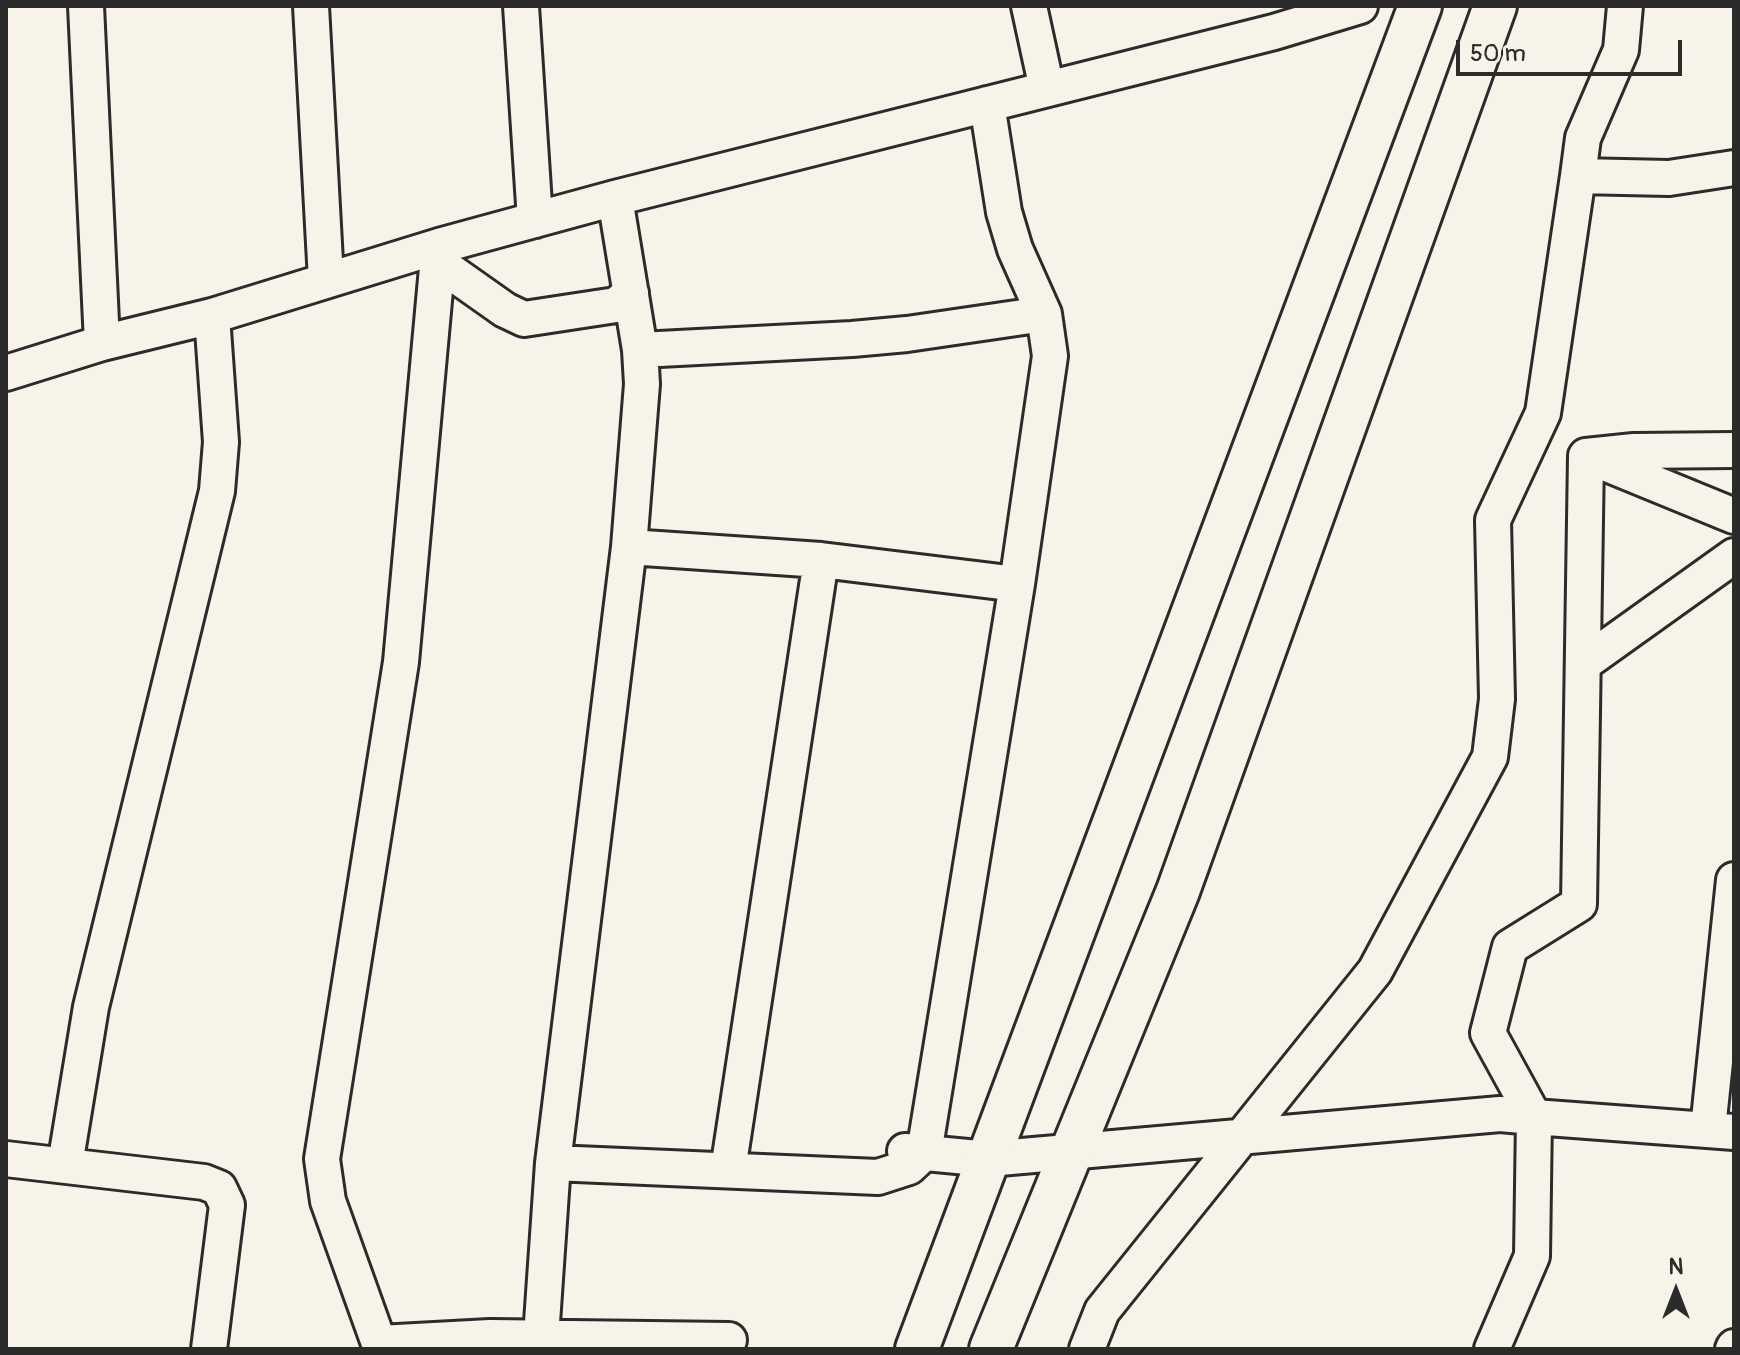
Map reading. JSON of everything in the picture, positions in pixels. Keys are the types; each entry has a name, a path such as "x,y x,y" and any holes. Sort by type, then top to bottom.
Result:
{"main road":[{"path":"917,1349 1420,6"},
{"path":"991,1349 1178,891 1495,6"}],"street":[{"path":"86,6 102,343"},
{"path":"311,6 326,280"},
{"path":"521,6 535,220"},
{"path":"1029,6 1047,89"},
{"path":"6,373 102,343 212,316 326,280 438,254 535,220 615,198 1274,32 1360,6"},
{"path":"1087,1349 1102,1311 1375,971 1490,757 1497,699 1493,520 1543,413 1583,138 1621,50 1625,6"},
{"path":"553,1163 878,1177 909,1167 1017,584 1050,356 1044,314 1015,249 1004,212 987,104"},
{"path":"1578,176 1669,178 1734,168"},
{"path":"541,1337 553,1163 629,547 642,384 640,350 615,198"},
{"path":"438,254 505,310 524,319 616,305 631,293"},
{"path":"438,254 401,662 322,1159 328,1201 380,1346 541,1337 729,1340"},
{"path":"640,350 866,338 1044,314"},
{"path":"65,1165 91,1007 217,491 221,442 212,316"},
{"path":"1586,456 1634,451 1734,450"},
{"path":"1586,456 1734,516"},
{"path":"1492,1349 1532,1256 1534,1117 1488,1033 1510,947 1579,904 1586,456"},
{"path":"629,547 821,560 1017,584"},
{"path":"1583,664 1734,556"},
{"path":"728,1170 821,560"},
{"path":"914,1152 988,1159 1500,1114 1721,1131 1734,880"},
{"path":"6,1159 204,1182 219,1188 227,1205 209,1349"}]}
